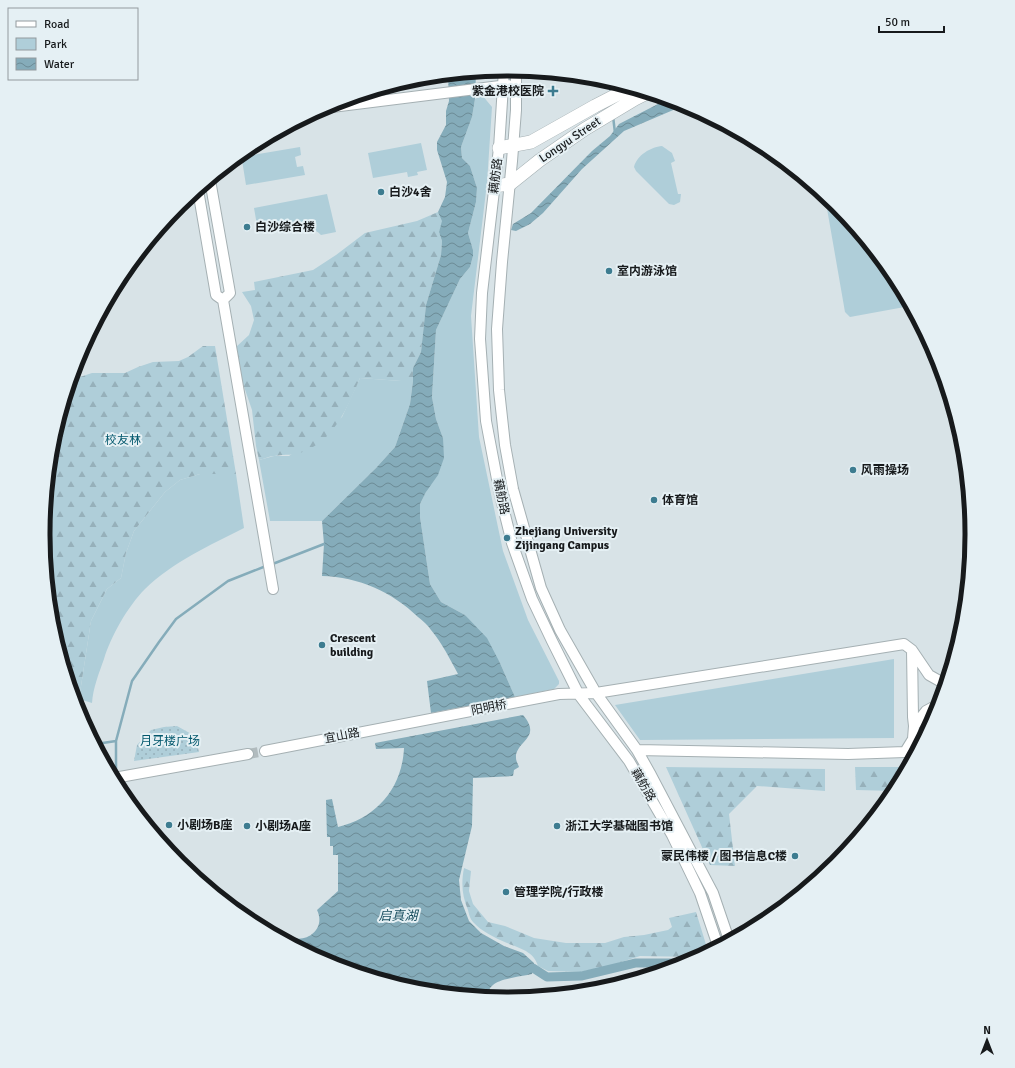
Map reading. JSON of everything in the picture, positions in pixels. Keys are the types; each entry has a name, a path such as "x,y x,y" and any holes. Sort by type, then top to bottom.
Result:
{"street":[{"name":"藕舫路","path":"504,76 499,148 482,286 480,339 486,420 500,495 512,543 532,599 552,641 579,695 629,761 672,835 700,893 716,941"},
{"name":"藕舫路","path":"516,76 513,145 497,329 498,390 505,445 513,489 541,588 560,630 596,693 637,750 713,893 727,935"},
{"path":"350,105 516,84"},
{"name":"Longyu Street","path":"499,148 531,142 595,106 633,94"},
{"name":"Longyu Street","path":"510,184 540,160 635,95"},
{"path":"494,186 510,184"},
{"path":"211,186 230,293 223,300"},
{"path":"199,196 216,295 223,300 273,585"},
{"path":"579,695 904,644 912,650 929,675 941,682"},
{"path":"637,750 848,754 906,752 913,739 914,726 912,650"},
{"name":"阳明桥","path":"420,721 558,694 579,695"},
{"path":"914,726 926,711 930,709"},
{"name":"宜山路","path":"265,751 420,721"},
{"path":"120,777 248,754"}],"green space":[{"path":"482,95 492,107 487,183 471,316 479,437 503,551 528,620 559,681 559,684 554,689 515,697 500,663 465,615 441,602 430,584 420,517 420,504 426,492 443,438 436,419 432,397 436,330 460,279 470,267 473,256 473,250 468,233 476,202 477,188 470,166 462,158 461,147 472,117 475,99"},
{"path":"421,143 427,170 417,172 418,175 408,177 407,172 373,178 368,153"},
{"path":"662,146 672,153 675,161 671,163 678,194 681,194 680,202 674,205 669,204 636,171 634,167 638,159 645,152"},
{"path":"300,147 301,155 295,157 297,167 303,166 305,175 246,185 242,162 253,155"},
{"path":"327,194 336,232 321,235 318,232 311,230 292,233 291,226 258,231 254,208"},
{"path":"827,206 870,255 905,307 850,317 845,312"},
{"path":"438,212 443,221 439,232 442,241 441,255 426,305 421,352 413,368 413,381 360,378 351,400 339,420 325,438 315,446 301,453 272,456 259,460 252,410 237,362 236,347 249,335 254,320 251,306 242,292 255,290 254,282 313,270 365,233 417,221"},
{"name":"校友林","path":"203,346 215,346 236,474 200,474 180,480 165,492 134,531 126,553 121,578 107,589 91,621 80,695 74,681 59,623 54,594 50,534 54,474 59,445 74,387 77,379 92,373 125,373 153,362 179,361 188,357"},
{"path":"360,378 413,381 410,404 395,447 376,468 322,521 270,521 259,460 274,456 289,456 342,417"},
{"path":"200,474 236,474 244,528 180,562 145,589 126,613 111,641 96,681 92,703 81,700 80,695 91,621 107,589 121,578 126,553 134,531 165,492 180,480"},
{"path":"894,659 894,738 640,740 615,705"},
{"name":"月牙楼广场","path":"177,726 195,736 199,752 134,761 137,745 151,730"},
{"path":"666,767 825,769 825,791 757,786 729,814 735,866 710,865"},
{"path":"855,767 901,767 886,791 856,790"},
{"path":"464,868 471,871 469,891 473,904 488,922 505,926 534,938 566,943 605,943 624,937 668,930 672,927 669,918 696,912 706,946 684,957 640,956 612,965 580,972 548,971 538,966 530,953 488,934 472,921 464,900 462,884"}],"water":[{"path":"476,77 475,99 472,117 461,147 462,158 470,166 477,188 476,202 468,233 473,250 473,256 470,267 460,279 436,330 432,397 436,419 443,438 444,458 438,475 426,492 420,504 420,517 430,584 441,602 465,615 487,638 515,697 431,713 427,681 458,674 449,657 439,640 427,625 397,600 386,593 362,583 349,579 322,576 324,544 322,521 376,468 395,447 410,404 413,368 421,352 426,305 441,255 442,241 439,232 442,221 438,212 445,197 447,182 437,150 437,142 446,125 446,111 449,101 448,80"},
{"path":"661,103 676,109 624,131 582,169 543,213 530,224 516,231 511,230 513,224 531,213 592,151 610,136 619,124"},
{"name":"启真湖","path":"523,715 530,729 527,739 519,747 517,752 516,759 519,767 514,770 513,776 473,778 472,826 459,880 461,900 469,921 481,933 504,946 523,953 534,963 532,974 506,979 496,983 489,991 448,988 418,983 360,967 332,957 294,938 303,938 314,933 319,923 317,910 338,891 338,855 333,855 333,846 330,846 330,837 327,837 326,800 332,799 338,827 352,823 364,817 384,800 392,789 398,776 404,748 376,749 375,743"}],"waterway":[{"path":"610,88 611,93"},
{"path":"613,116 615,133"},
{"path":"270,565 324,544"},
{"path":"116,771 116,741 132,681 159,642 176,619 228,581 266,566"},
{"path":"101,743 116,741"},
{"path":"533,968 547,977 581,976 635,963 666,963"}],"tunnel":[{"path":"248,754 265,751"}],"place":[{"name":"紫金港校医院","path":"553,91"},
{"name":"白沙4舍","path":"381,192"},
{"name":"白沙综合楼","path":"247,227"},
{"name":"室内游泳馆","path":"609,271"},
{"name":"风雨操场","path":"853,470"},
{"name":"体育馆","path":"654,500"},
{"name":"Zhejiang University Zijingang Campus","path":"507,538"},
{"name":"Crescent building","path":"322,645"},
{"name":"小剧场B座","path":"169,825"},
{"name":"小剧场A座","path":"247,826"},
{"name":"浙江大学基础图书馆","path":"557,826"},
{"name":"蒙民伟楼 / 图书信息C楼","path":"795,856"},
{"name":"管理学院/行政楼","path":"506,892"}]}
